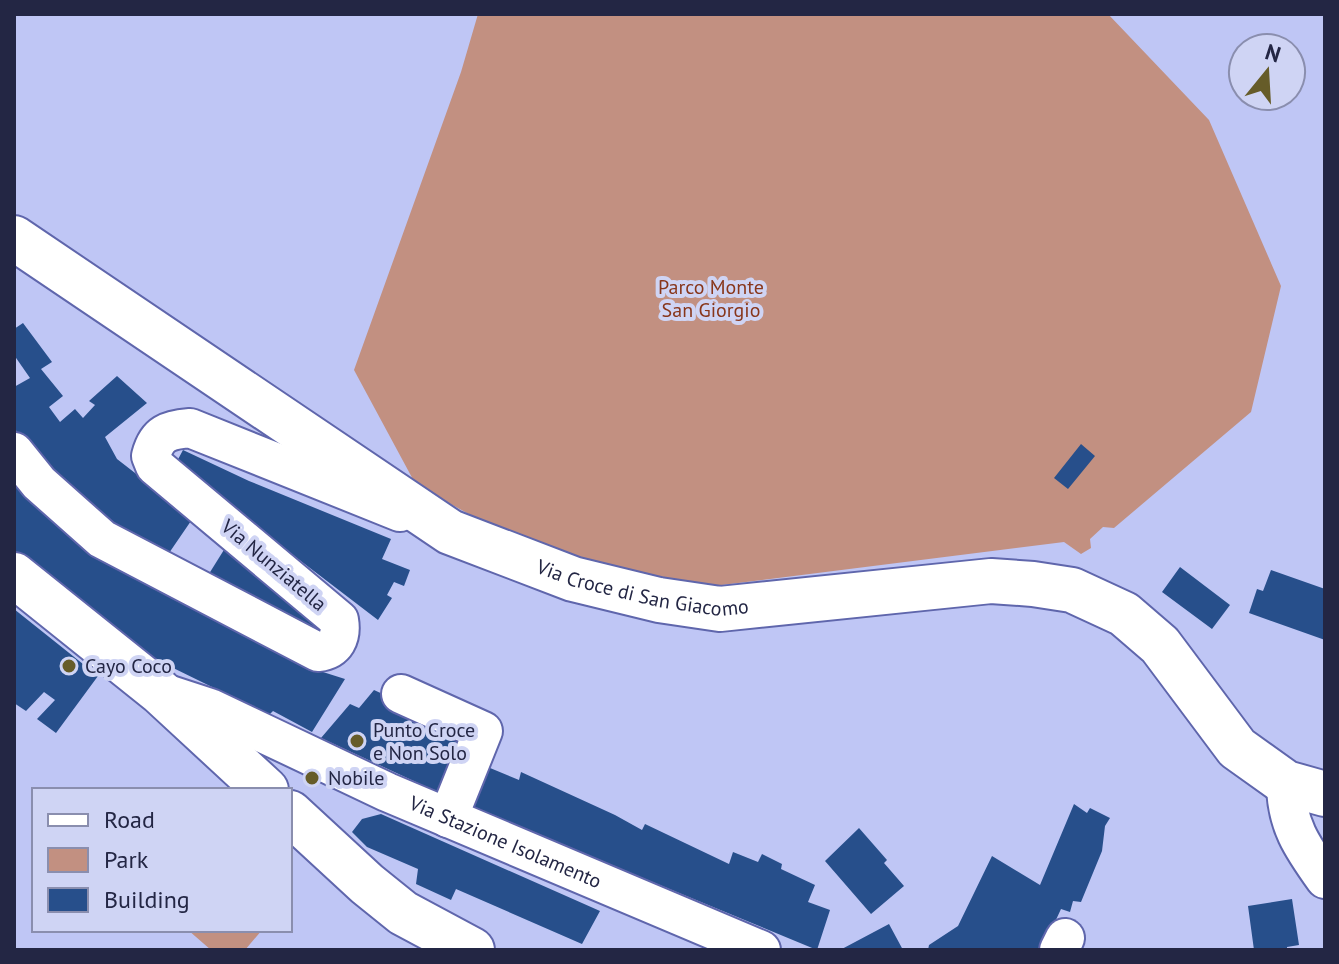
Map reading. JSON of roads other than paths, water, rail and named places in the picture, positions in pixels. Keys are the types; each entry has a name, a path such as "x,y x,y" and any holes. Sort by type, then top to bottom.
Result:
{"main road":[{"name":"Via Croce di San Giacomo","path":"14,238 450,532 573,579 659,600 720,609 991,581 1072,590 1124,614 1160,645 1237,748 1306,789"},
{"name":"Via Stazione Isolamento","path":"14,575 160,692"},
{"path":"160,692 264,788"},
{"path":"292,815 403,913 472,950"}],"street":[{"name":"Via Nunziatella","path":"14,452 39,483 102,539 318,652 328,651 336,644 341,633 339,620 155,466 151,456 155,442 170,430 190,428 450,532"},
{"name":"Via Stazione Isolamento","path":"160,692 210,708 448,818 761,950"},
{"path":"401,694 483,731 448,818"},
{"path":"1306,789 1286,807 1300,845 1325,879"}],"place":[{"name":"Cayo Coco","path":"69,666"},
{"name":"Punto Croce e Non Solo","path":"357,741"},
{"name":"Nobile","path":"312,778"}],"park label":[{"name":"Parco Monte San Giorgio","path":"711,298"}]}
